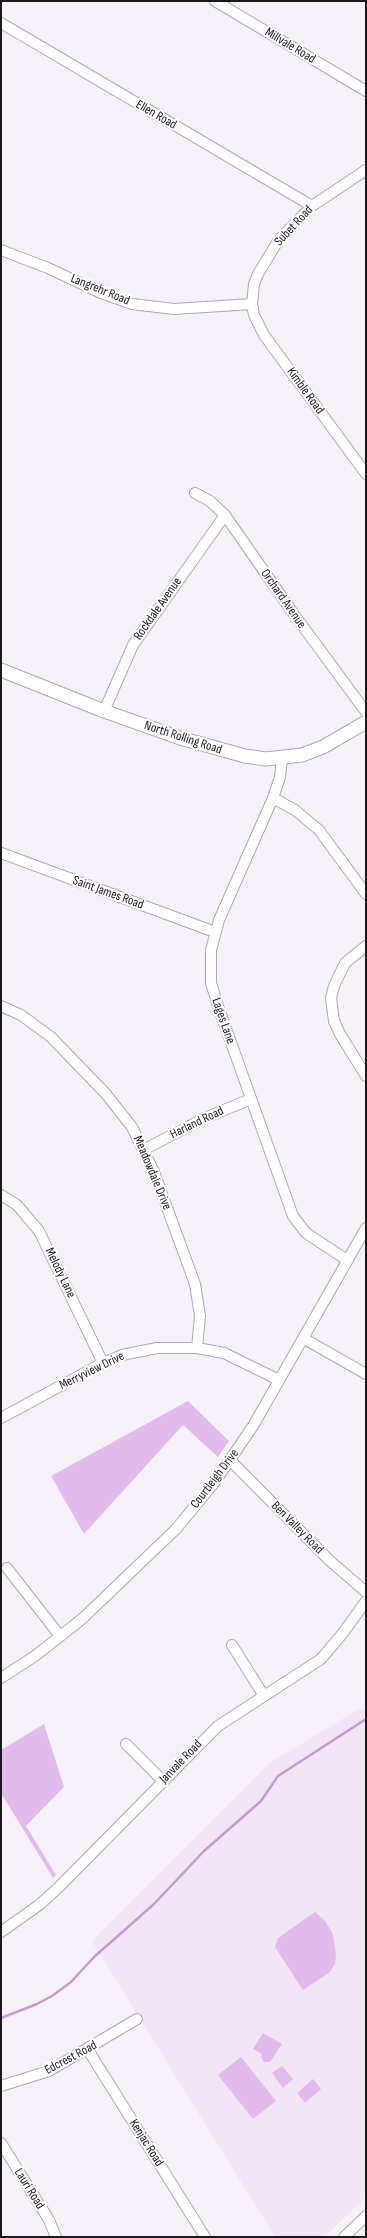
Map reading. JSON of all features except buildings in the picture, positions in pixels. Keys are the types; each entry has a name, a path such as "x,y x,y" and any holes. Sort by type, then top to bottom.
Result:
{"main road":[{"name":"North Rolling Road","path":"1,670 104,711 216,750 252,757 282,759 302,755 323,747 366,722"}],"street":[{"name":"Millvale Road","path":"215,1 366,91"},
{"name":"Ellen Road","path":"1,23 312,206"},
{"name":"Subet Road","path":"252,304 254,284 267,258 293,223 312,206 366,170"},
{"name":"Langrehr Road","path":"1,250 48,268 99,292 132,304 174,309 252,304"},
{"name":"Kimble Road","path":"252,304 254,315 264,335 366,474"},
{"name":"Orchard Avenue","path":"195,492 210,501 225,515 266,575 366,712"},
{"name":"Rockdale Avenue","path":"104,711 132,644 225,515"},
{"name":"Lages Lane","path":"282,759 280,777 273,798 225,905 215,932 210,960 214,994 298,1225 314,1240 347,1260"},
{"path":"273,798 295,810 315,826 366,894"},
{"name":"Saint James Road","path":"1,853 215,932"},
{"path":"366,946 346,963 338,975 334,986 332,1009 340,1034 366,1076"},
{"name":"Meadowdale Drive","path":"2,1010 36,1025 51,1037 118,1108 144,1149 195,1284 200,1316 197,1348"},
{"name":"Harland Road","path":"144,1149 207,1117 251,1099"},
{"name":"Melody Lane","path":"1,1195 17,1205 39,1231 104,1363"},
{"name":"Courtleigh Drive","path":"1,1678 60,1636 132,1573 176,1529 231,1461 280,1380 366,1228"},
{"path":"303,1338 366,1374"},
{"name":"Merryview Drive","path":"1,1418 104,1363 137,1350 157,1348 197,1348 224,1353 280,1380"},
{"name":"Ben Valley Road","path":"231,1461 329,1560 366,1592"},
{"path":"7,1568 60,1636"},
{"name":"Janvale Road","path":"1,1932 39,1905 58,1888 218,1726 321,1659 343,1634 366,1601"},
{"path":"232,1645 264,1696"},
{"path":"126,1744 163,1780"},
{"name":"Edcrest Road","path":"1,2086 49,2071 88,2050 137,2019"},
{"name":"Kenjac Road","path":"88,2050 205,2237"},
{"name":"Lauri Road","path":"1,2143 49,2220 56,2237"},
{"path":"344,2237 366,2216"}],"shaded area":[{"path":"188,1401 229,1441 218,1457 183,1425 84,1534 51,1476"},
{"path":"359,1709 366,1710 366,2197 324,2237 275,2237 92,1941 271,1762"},
{"path":"44,1724 64,1787 26,1826 56,1875 53,1878 1,1793 1,1750"},
{"path":"315,1912 325,1921 333,1934 336,1955 335,1964 330,1972 303,1990 275,1947 278,1938"},
{"path":"263,2033 282,2044 270,2062 264,2062 261,2057 262,2054 253,2049"},
{"path":"241,2057 276,2101 253,2119 218,2075"},
{"path":"282,2066 293,2079 283,2088 272,2073"},
{"path":"313,2079 321,2089 305,2103 297,2093"}],"waterway":[{"path":"1,2018 37,2004 52,1996 71,1982 94,1957 154,1904 204,1851 261,1801 278,1776 366,1719"}]}
